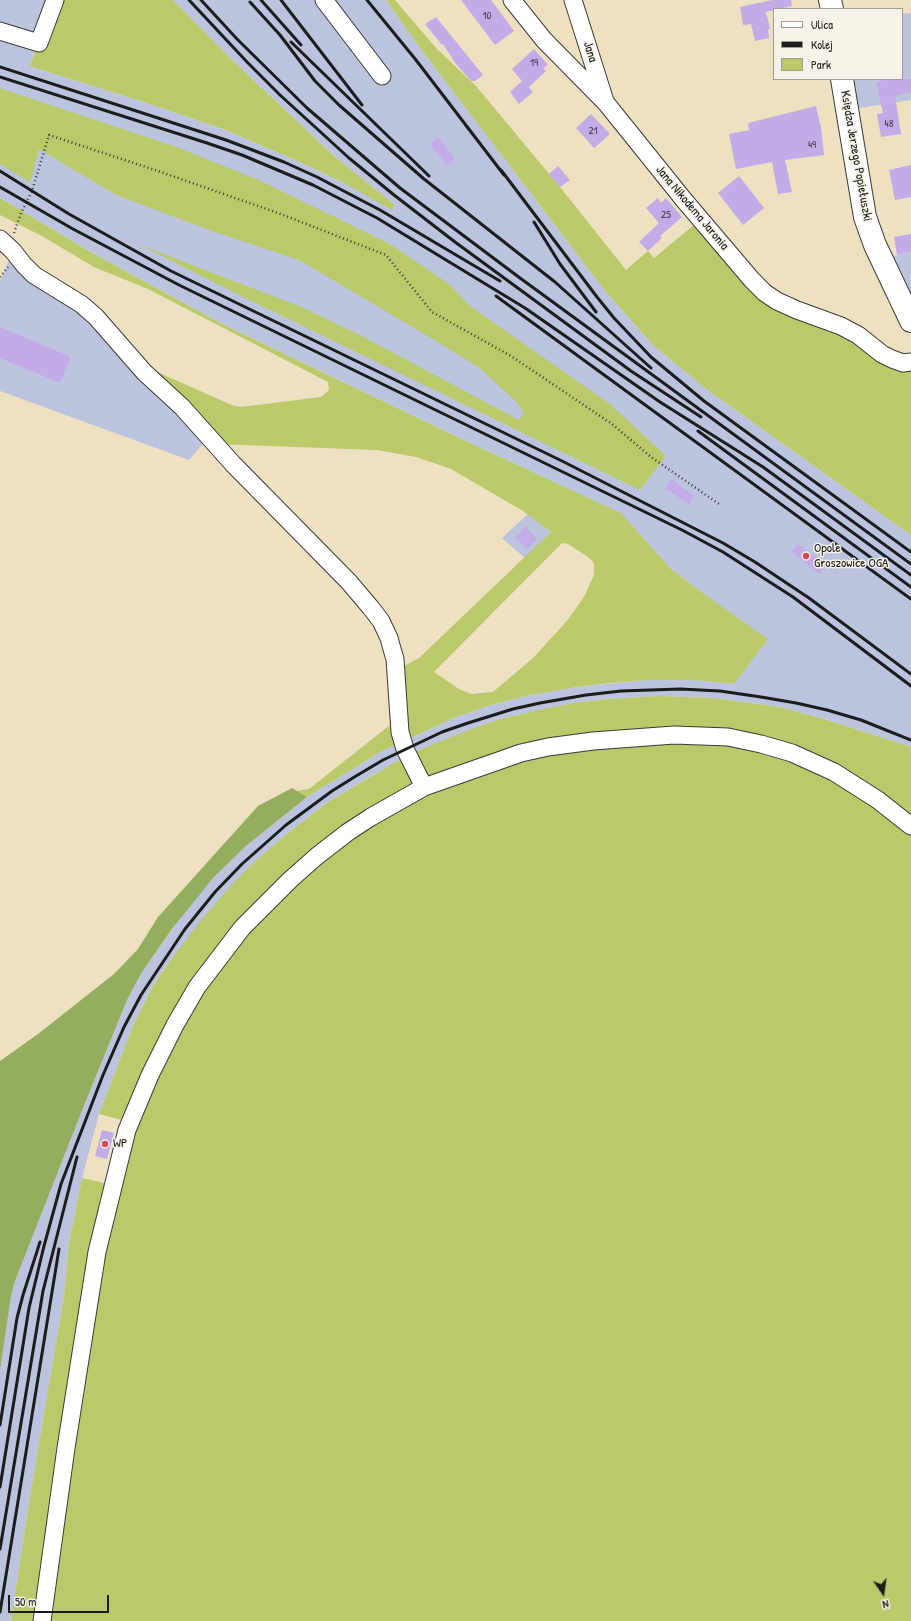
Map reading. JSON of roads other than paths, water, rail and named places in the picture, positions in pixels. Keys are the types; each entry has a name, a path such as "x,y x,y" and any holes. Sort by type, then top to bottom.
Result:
{"main road":[{"name":"Księdza Jerzego Popiełuszki","path":"842,80 865,217 875,245 911,321"}],"street":[{"path":"0,30 39,43 55,0"},
{"path":"324,0 382,76"},
{"name":"Jana Nikodema Jaronia","path":"512,0 544,40 606,103 752,280 765,293 777,301 841,326 858,335 882,354 892,359 903,362 911,362"},
{"name":"Jana","path":"573,0 606,103"},
{"path":"5,243 34,275 81,304 96,317 144,372 182,407 233,464 349,582 381,621 395,659 401,737 407,754 424,788"},
{"path":"42,1621 66,1448 97,1252 127,1130 140,1095 175,1025 197,987 242,928 291,879 317,856 371,816 424,788 521,753 548,747 593,741 674,735 702,735 761,744 792,753 815,762 834,772 878,800 911,826"}],"railway":[{"path":"189,0 280,95 349,158 394,195 455,242 631,371 701,417"},
{"path":"201,0 237,39 307,108 400,188 520,278 911,564"},
{"path":"261,0 301,45"},
{"path":"281,0 362,105"},
{"path":"367,0 416,60 504,175"},
{"path":"250,2 280,35 315,81 339,105 424,179 555,282 651,368"},
{"path":"291,42 429,176"},
{"path":"0,67 226,140 284,162 317,177 380,210 500,281"},
{"path":"0,77 242,155 313,185 377,218 525,308 660,402 763,467 911,575"},
{"path":"501,170 597,297 614,318 651,357 704,401 911,552"},
{"path":"0,171 69,214 171,271 562,461 723,543 755,562 809,598 911,674"},
{"path":"0,187 73,229 179,285 682,530 723,552 793,597 911,686"},
{"path":"534,222 560,264 596,312"},
{"path":"496,296 911,599"},
{"path":"698,431 911,587"},
{"path":"0,1487 29,1308 44,1246 61,1184 103,1075 124,1027 141,995 185,929 215,892 242,864 286,825 332,791 356,776 383,760 442,732 513,709 586,695 621,691 680,689 720,691 796,703 827,710 861,720 911,740"},
{"path":"0,1549 43,1291 77,1157"},
{"path":"0,1425 17,1318 40,1242"},
{"path":"0,1612 59,1249"}],"place":[{"name":"Opole Groszowice OGA","path":"806,556"},
{"name":"WP","path":"105,1144"}]}
